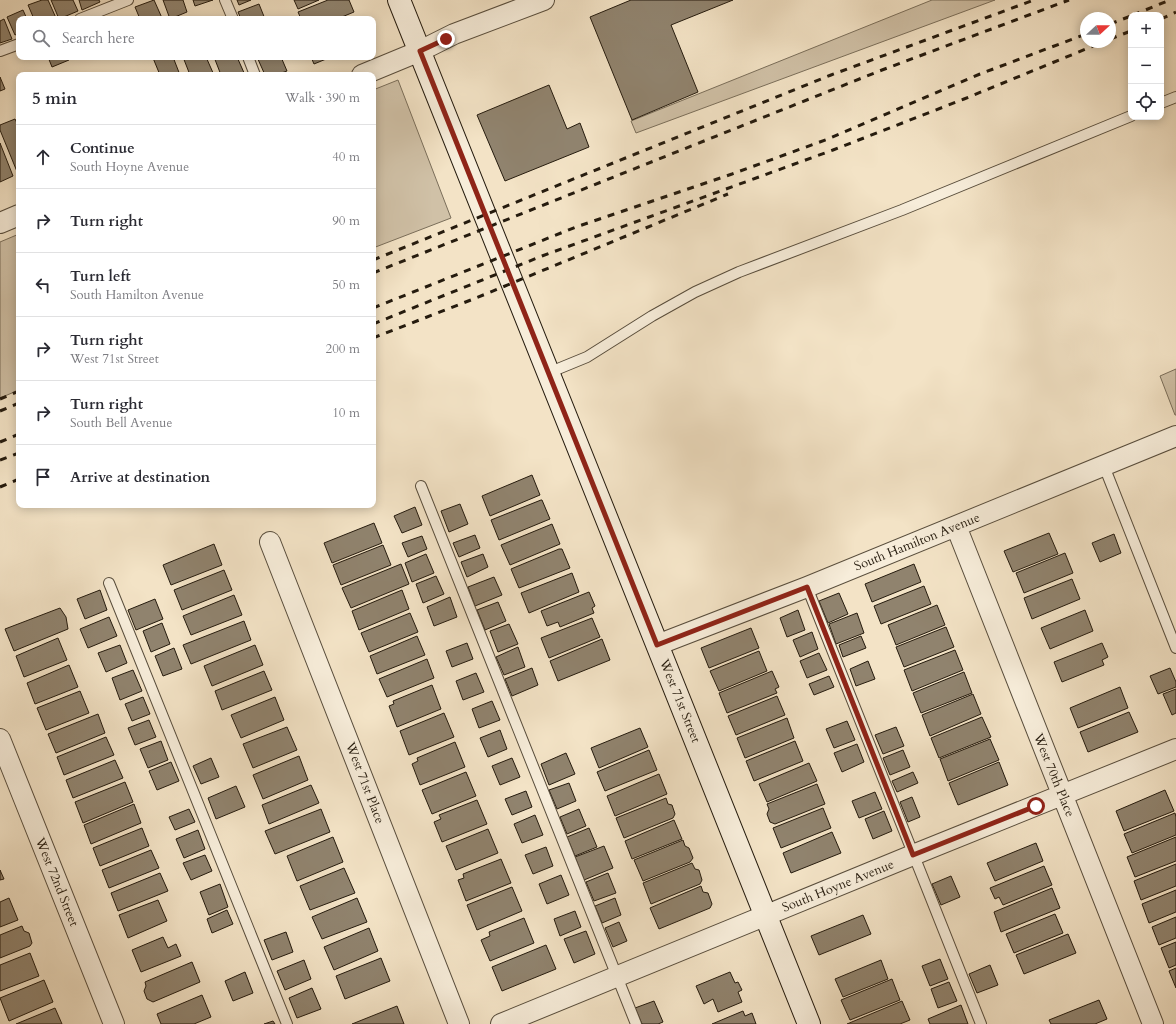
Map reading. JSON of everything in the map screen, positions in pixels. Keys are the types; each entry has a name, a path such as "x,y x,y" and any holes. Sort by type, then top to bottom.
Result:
{"main road":[{"name":"West 71st Street","path":"399,0 809,1024"}],"street":[{"path":"369,72 420,51 454,34 544,0"},
{"path":"0,223 16,216"},
{"name":"South Hamilton Avenue","path":"657,645 807,587 1176,436"},
{"name":"West 70th Place","path":"956,526 1153,1024"},
{"name":"West 71st Place","path":"270,542 459,1024"},
{"name":"West 72nd Street","path":"0,739 114,1024"},
{"name":"South Hoyne Avenue","path":"501,1024 1176,749"}],"lane":[{"path":"88,16 128,0"},
{"path":"226,0 232,16"},
{"path":"0,51 16,45"},
{"path":"249,60 254,72"},
{"path":"1164,102 1176,97"},
{"path":"548,373 587,357 652,316 739,272 902,210 1128,117"},
{"path":"1104,466 1176,648"},
{"path":"421,486 636,1024"},
{"path":"109,583 288,1024"},
{"path":"807,587 981,1024"}],"shaded area":[{"path":"932,0 995,0 636,133 631,121"},
{"path":"398,80 451,218 376,247 376,89"},
{"path":"16,235 16,391 0,398 0,242"},
{"path":"1176,369 1176,415 1175,415 1160,376"}],"building":[{"path":"42,0 48,0 55,16 33,16 28,5"},
{"path":"51,0 73,0 78,11 66,16 58,16"},
{"path":"79,0 99,0 100,2 82,10"},
{"path":"154,0 161,16 139,16 135,7"},
{"path":"163,0 183,0 187,12 177,16 169,16"},
{"path":"193,0 213,0 195,6"},
{"path":"237,0 251,0 239,5"},
{"path":"294,0 319,0 298,9"},
{"path":"328,0 349,0 354,12 344,16 300,16 298,12"},
{"path":"631,0 733,0 671,25 698,92 632,120 590,17"},
{"path":"259,4 264,16 240,16 238,12"},
{"path":"23,10 26,16 16,16 15,35 7,17"},
{"path":"4,19 12,39 0,43 0,21"},
{"path":"49,60 69,60 52,67"},
{"path":"154,60 174,60 179,72 159,72"},
{"path":"184,60 207,60 213,72 189,72"},
{"path":"215,60 238,60 244,72 220,72"},
{"path":"258,60 282,60 287,71 284,72 264,72"},
{"path":"312,60 324,60 314,64"},
{"path":"0,77 5,89 0,91"},
{"path":"549,85 567,129 580,123 589,147 505,181 477,115"},
{"path":"15,119 16,121 16,169 0,130 0,125"},
{"path":"0,143 13,176 0,182"},
{"path":"532,475 540,495 490,516 482,496"},
{"path":"541,500 550,519 499,540 491,520"},
{"path":"460,504 468,524 449,532 441,511"},
{"path":"415,507 422,525 402,533 394,516"},
{"path":"374,523 382,543 332,563 324,543"},
{"path":"552,524 560,544 510,565 501,545"},
{"path":"1049,533 1058,554 1013,572 1004,551"},
{"path":"1114,534 1121,553 1100,562 1092,543"},
{"path":"475,535 480,548 459,557 453,543"},
{"path":"422,536 427,549 408,557 402,543"},
{"path":"214,544 222,565 171,585 163,565"},
{"path":"383,545 391,565 341,585 333,565"},
{"path":"562,549 570,568 519,588 511,569"},
{"path":"1065,553 1073,573 1024,593 1016,573"},
{"path":"426,554 434,573 412,582 405,563"},
{"path":"483,554 488,567 467,577 461,562"},
{"path":"401,564 409,584 351,608 342,588"},
{"path":"914,564 921,582 872,602 865,584"},
{"path":"224,570 232,590 182,610 174,590"},
{"path":"572,573 579,592 529,613 521,593"},
{"path":"436,576 444,594 423,603 416,584"},
{"path":"494,577 502,595 475,606 468,587"},
{"path":"1072,579 1080,599 1032,619 1024,598"},
{"path":"924,586 931,604 881,624 874,606"},
{"path":"100,590 107,610 85,619 77,599"},
{"path":"402,590 409,609 359,630 352,611"},
{"path":"589,592 595,606 592,608 594,613 560,627 558,622 547,626 541,611"},
{"path":"839,593 848,614 828,623 819,601"},
{"path":"234,595 242,615 191,635 183,616"},
{"path":"450,597 457,617 434,626 427,607"},
{"path":"155,599 163,619 136,630 128,610"},
{"path":"498,602 506,621 485,630 477,610"},
{"path":"937,605 945,625 896,645 888,625"},
{"path":"60,608 66,617 68,629 14,651 5,629"},
{"path":"798,610 805,630 787,637 780,618"},
{"path":"1085,610 1093,631 1050,649 1041,628"},
{"path":"410,613 418,632 369,652 361,633"},
{"path":"857,613 864,633 836,644 829,624"},
{"path":"109,617 117,636 88,648 80,629"},
{"path":"592,618 600,637 549,658 541,638"},
{"path":"244,621 251,640 191,664 183,645"},
{"path":"162,623 170,644 151,652 143,631"},
{"path":"509,624 518,644 498,652 490,631"},
{"path":"946,627 954,647 904,667 896,647"},
{"path":"751,628 759,648 709,668 701,648"},
{"path":"812,632 818,649 800,657 793,640"},
{"path":"417,636 425,655 377,674 370,656"},
{"path":"861,636 866,648 843,657 839,645"},
{"path":"58,638 67,660 24,677 16,656"},
{"path":"602,639 610,660 558,681 550,661"},
{"path":"467,643 473,659 452,667 446,651"},
{"path":"1102,643 1108,657 1102,660 1104,665 1062,682 1054,662"},
{"path":"120,645 127,663 106,672 98,653"},
{"path":"255,645 263,665 212,686 204,666"},
{"path":"518,647 525,667 504,675 496,657"},
{"path":"174,648 182,669 163,676 155,656"},
{"path":"955,650 963,670 912,691 904,670"},
{"path":"759,651 767,671 719,691 710,671"},
{"path":"819,653 827,670 807,678 800,661"},
{"path":"427,659 434,678 387,697 379,679"},
{"path":"868,661 875,679 856,686 850,669"},
{"path":"69,665 78,687 35,704 27,683"},
{"path":"532,668 538,685 512,696 505,679"},
{"path":"1170,668 1176,682 1176,687 1158,694 1150,676"},
{"path":"133,670 142,691 120,700 112,678"},
{"path":"264,671 272,690 222,710 215,691"},
{"path":"772,671 779,687 775,689 777,693 727,713 719,693"},
{"path":"964,672 972,693 921,713 913,693"},
{"path":"476,673 484,692 463,700 456,681"},
{"path":"829,676 834,687 814,695 809,684"},
{"path":"432,685 441,709 397,727 389,706 394,704 393,701"},
{"path":"1120,687 1128,708 1078,728 1070,708"},
{"path":"1176,689 1176,713 1172,715 1163,694"},
{"path":"80,691 89,713 46,730 37,708"},
{"path":"973,694 981,714 930,736 922,715"},
{"path":"777,696 785,715 736,735 728,716"},
{"path":"143,697 150,714 132,721 125,704"},
{"path":"275,697 284,720 241,738 231,715"},
{"path":"492,701 500,720 479,728 472,709"},
{"path":"1129,712 1138,732 1088,752 1080,732"},
{"path":"444,713 454,737 409,755 400,731"},
{"path":"98,714 105,733 56,753 48,734"},
{"path":"982,717 991,737 939,758 931,738"},
{"path":"787,718 794,738 745,758 737,738"},
{"path":"149,720 156,737 135,745 128,728"},
{"path":"847,721 855,740 834,748 826,729"},
{"path":"287,727 297,750 253,768 243,744"},
{"path":"896,727 904,746 883,754 875,735"},
{"path":"640,728 648,747 599,768 591,748"},
{"path":"500,730 507,749 488,757 480,738"},
{"path":"106,737 114,755 64,775 57,757"},
{"path":"990,739 999,760 948,781 940,759"},
{"path":"161,741 168,760 148,768 140,749"},
{"path":"795,741 803,761 754,781 746,761"},
{"path":"455,742 465,767 420,785 412,764 418,761 417,758"},
{"path":"857,744 864,762 842,772 834,753"},
{"path":"649,750 657,770 605,791 597,772"},
{"path":"903,750 910,767 890,775 883,758"},
{"path":"566,753 575,774 549,785 541,764"},
{"path":"299,756 308,780 263,799 253,775"},
{"path":"211,758 219,777 201,784 193,766"},
{"path":"512,758 520,777 500,785 492,766"},
{"path":"115,760 123,778 73,798 66,780"},
{"path":"171,762 179,781 157,790 149,771"},
{"path":"999,762 1008,785 958,805 949,783"},
{"path":"809,763 817,781 767,802 759,784"},
{"path":"466,772 476,796 432,814 422,790"},
{"path":"913,772 918,783 897,792 892,781"},
{"path":"659,774 667,794 615,816 607,796"},
{"path":"125,782 133,802 83,823 75,802"},
{"path":"569,783 576,801 557,809 549,790"},
{"path":"817,784 825,804 775,824 770,822 767,814 769,809 767,804"},
{"path":"311,785 319,803 269,824 262,805"},
{"path":"236,786 245,807 216,819 208,798"},
{"path":"1165,790 1174,811 1124,831 1116,811"},
{"path":"526,791 532,807 512,815 505,799"},
{"path":"875,792 882,809 859,818 852,801"},
{"path":"912,797 920,817 908,822 900,802"},
{"path":"666,798 668,804 672,805 675,814 673,818 624,838 616,818"},
{"path":"477,800 487,824 442,842 434,822 441,819 439,815"},
{"path":"134,804 141,823 91,844 84,825"},
{"path":"823,808 831,828 781,848 773,828"},
{"path":"189,809 195,822 175,830 169,817"},
{"path":"321,809 330,832 275,854 265,831"},
{"path":"579,809 586,826 567,834 560,817"},
{"path":"884,811 892,831 873,839 865,819"},
{"path":"1175,813 1176,835 1132,853 1124,834"},
{"path":"535,815 543,835 522,843 514,824"},
{"path":"674,820 682,839 632,859 625,841"},
{"path":"142,828 149,846 100,866 93,848"},
{"path":"589,828 597,847 575,856 567,837"},
{"path":"488,829 498,853 456,870 446,846"},
{"path":"198,830 205,849 184,858 176,839"},
{"path":"832,832 841,853 791,873 783,853"},
{"path":"333,837 343,862 297,881 287,856"},
{"path":"1176,837 1176,861 1135,877 1127,857"},
{"path":"683,840 685,846 689,848 693,858 690,862 643,881 634,860"},
{"path":"1036,843 1043,861 995,881 987,863"},
{"path":"604,846 613,868 584,880 575,857"},
{"path":"546,847 553,866 533,874 525,855"},
{"path":"151,850 159,868 109,888 102,870"},
{"path":"205,855 212,871 191,880 183,863"},
{"path":"501,859 511,883 466,901 458,880 464,878 463,874"},
{"path":"692,863 695,869 699,870 702,880 700,884 651,904 643,883"},
{"path":"1176,864 1176,886 1141,900 1134,881"},
{"path":"1044,866 1052,885 1003,905 999,897 995,899 990,888"},
{"path":"344,868 355,893 310,910 300,886"},
{"path":"0,870 4,879 0,880"},
{"path":"160,873 168,891 118,911 111,893"},
{"path":"608,873 616,893 594,901 586,882"},
{"path":"561,875 569,895 547,904 539,884"},
{"path":"951,876 960,897 941,905 932,884"},
{"path":"220,884 228,907 209,915 200,892"},
{"path":"701,886 703,892 708,893 712,904 710,908 659,929 650,908"},
{"path":"512,887 522,911 477,930 467,905"},
{"path":"1052,888 1060,908 1001,932 994,912"},
{"path":"1176,890 1176,912 1149,923 1142,904"},
{"path":"9,898 18,920 0,927 0,902"},
{"path":"357,898 367,922 322,939 312,917"},
{"path":"615,898 621,915 602,923 595,906"},
{"path":"158,900 167,921 128,938 119,915"},
{"path":"227,910 233,924 212,933 207,919"},
{"path":"575,911 581,927 560,936 554,919"},
{"path":"1055,914 1063,933 1014,953 1006,934"},
{"path":"863,915 871,934 819,955 811,936"},
{"path":"1176,917 1176,938 1159,945 1152,927"},
{"path":"524,918 534,943 490,961 481,940 490,936 489,932"},
{"path":"619,922 627,941 613,947 605,928"},
{"path":"22,926 24,931 29,933 32,943 30,946 0,958 0,935"},
{"path":"369,928 378,951 334,970 324,947"},
{"path":"586,931 595,954 574,963 564,939"},
{"path":"286,932 293,952 272,960 264,940"},
{"path":"1068,934 1076,953 1024,974 1016,955"},
{"path":"163,937 168,948 176,944 181,956 141,972 132,950"},
{"path":"1176,942 1176,965 1169,968 1161,948"},
{"path":"546,945 556,969 502,991 492,967"},
{"path":"30,953 39,976 0,991 0,965"},
{"path":"381,958 390,981 345,999 336,976"},
{"path":"940,959 948,979 930,986 922,966"},
{"path":"304,960 311,979 285,990 277,971"},
{"path":"881,960 888,979 843,997 835,979"},
{"path":"192,962 200,982 153,1002 147,999 144,991 146,986 145,982"},
{"path":"990,965 998,985 977,993 969,974"},
{"path":"1176,968 1176,988 1169,971"},
{"path":"245,972 253,993 233,1001 225,981"},
{"path":"730,972 735,983 738,982 742,990 738,992 742,1002 718,1012 713,999 704,1004 696,986"},
{"path":"892,979 900,1000 850,1020 841,1000"},
{"path":"44,980 53,1002 9,1021 0,998"},
{"path":"949,982 957,1001 938,1008 931,989"},
{"path":"312,988 321,1009 297,1018 289,998"},
{"path":"202,995 211,1017 194,1024 161,1024 157,1014"},
{"path":"1099,1000 1107,1019 1095,1024 1051,1024 1049,1020"},
{"path":"654,1001 663,1022 658,1024 642,1024 635,1008"},
{"path":"902,1001 910,1020 900,1024 847,1024"},
{"path":"961,1005 968,1024 930,1024 928,1019"},
{"path":"397,1006 404,1024 352,1024"},
{"path":"55,1008 62,1024 16,1024"},
{"path":"743,1011 745,1016 752,1013 756,1024 712,1024"},
{"path":"273,1021 275,1024 264,1024"}],"railway":[{"path":"376,259 831,75 1034,0"},
{"path":"376,272 882,70 1069,0"},
{"path":"1140,12 1170,0"},
{"path":"1164,18 1176,12"},
{"path":"1116,22 1128,17"},
{"path":"1116,37 1128,32"},
{"path":"376,307 576,227 732,174 828,139 980,74 1080,36"},
{"path":"376,323 542,256 833,150 964,99 1088,48"},
{"path":"376,337 476,298 728,194"},
{"path":"0,399 16,392"},
{"path":"0,411 16,404"},
{"path":"0,442 16,435"},
{"path":"0,460 16,454"},
{"path":"0,487 16,480"}],"route":[{"path":"446,39 420,51 657,645 807,587 913,855 1036,806"}]}
